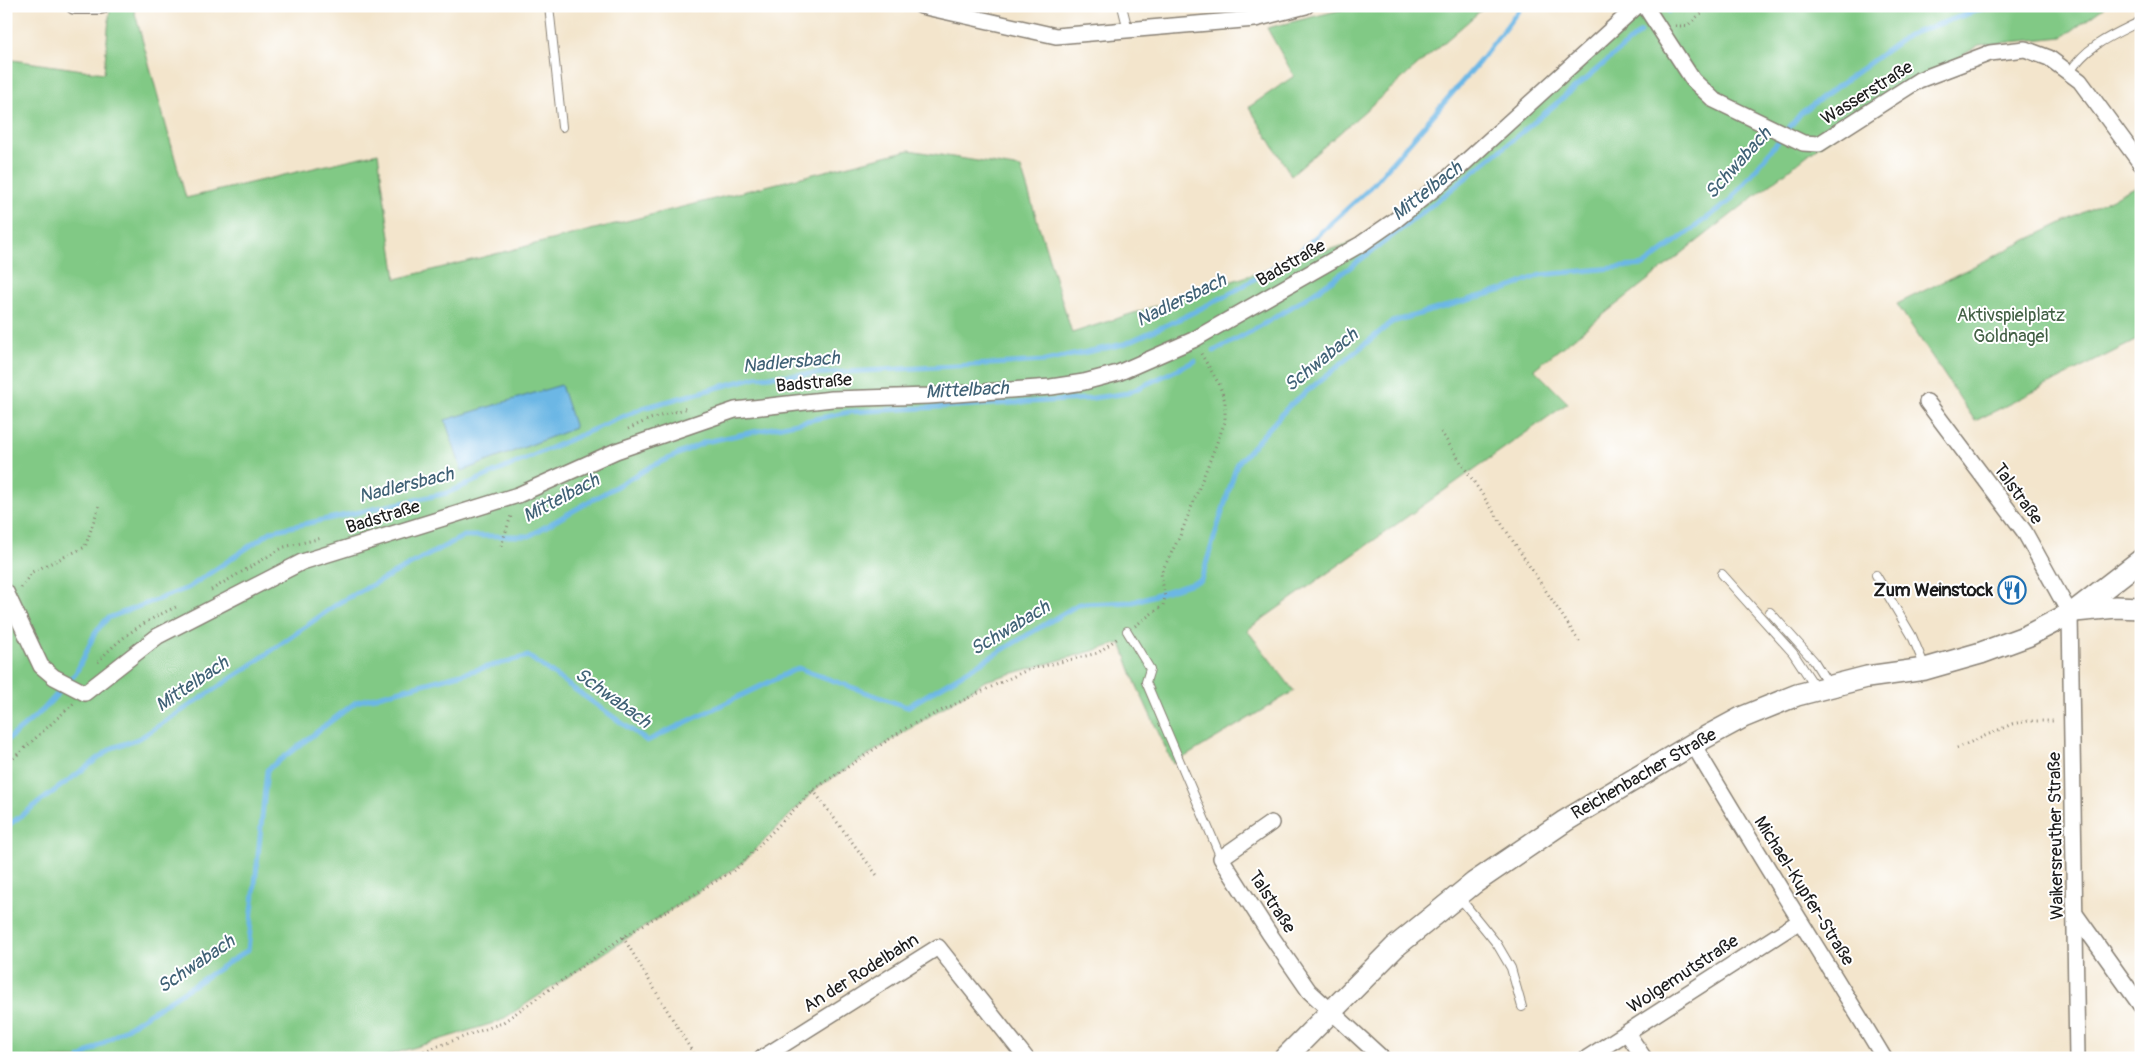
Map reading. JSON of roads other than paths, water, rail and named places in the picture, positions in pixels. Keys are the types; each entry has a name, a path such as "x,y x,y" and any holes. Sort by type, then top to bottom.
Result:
{"main road":[{"path":"2073,612 2139,565"},
{"path":"2073,612 2116,607 2141,608"},
{"name":"Reichenbacher Straße","path":"1285,1058 1395,947 1458,896 1564,821 1693,744 1743,717 1797,695 1866,677 1925,669 1980,653 2027,636 2073,612"}],"street":[{"path":"74,6 101,6"},
{"path":"921,6 963,11 1056,36 1255,19 1270,11 1306,6"},
{"name":"Badstraße","path":"9,598 41,666 54,677 81,690 158,636 302,562 518,496 616,451 735,410 832,399 928,396 1051,387 1084,382 1118,373 1193,340 1361,244 1397,219 1450,176 1637,6"},
{"name":"Wasserstraße","path":"1645,6 1693,80 1714,100 1803,142 1819,144 1919,80 1990,53 2025,49 2049,58 2080,81 2141,164"},
{"name":"Talstraße","path":"1928,402 2024,531 2073,612"},
{"name":"Waikersreuther Straße","path":"2073,612 2077,1058"},
{"name":"Michael-Kupfer-Straße","path":"1693,744 1884,1058"},
{"path":"1221,858 1272,824"},
{"name":"Talstraße","path":"1221,858 1269,933 1309,990 1382,1058"},
{"path":"2076,915 2141,1006"},
{"name":"Wolgemutstraße","path":"1587,1058 1800,922"},
{"name":"An der Rodelbahn","path":"762,1058 938,947 1026,1058"},
{"path":"1627,1033 1644,1058"}],"lane":[{"path":"548,6 562,127"},
{"path":"1122,6 1128,30"},
{"path":"2070,72 2078,59 2096,44 2141,22"},
{"path":"1722,574 1824,688"},
{"path":"1876,575 1912,636 1925,669"},
{"path":"1770,612 1814,661 1824,688"},
{"path":"1127,631 1150,669 1146,682 1221,858"},
{"path":"1458,896 1497,944 1510,968 1522,1007"}],"water":[{"path":"561,385 575,428 462,471 445,420"}],"waterway":[{"name":"Nadlersbach","path":"6,741 43,710 76,673 96,631 108,618 188,588 272,531 447,493 643,408 756,377 1045,361 1124,344 1182,318 1235,291 1301,250 1370,188 1480,61 1522,6"},
{"name":"Mittelbach","path":"1669,11 1674,6"},
{"name":"Schwabach","path":"80,1058 248,950 267,770 356,702 528,656 647,741 798,668 907,707 1079,604 1133,602 1201,580 1237,464 1289,406 1392,322 1509,288 1540,275 1644,265 1730,201 1801,113 1908,35 1990,6"},
{"name":"Mittelbach","path":"1214,351 1295,305 1370,253 1503,148 1641,32"},
{"name":"Mittelbach","path":"6,827 112,748 140,738 247,668 340,602 464,536 529,536 652,466 705,442 849,412 1086,399 1128,393 1195,361"}],"place":[{"name":"Zum Weinstock","path":"2012,590"}],"park label":[{"name":"Aktivspielplatz Goldnagel","path":"2011,325"}]}
